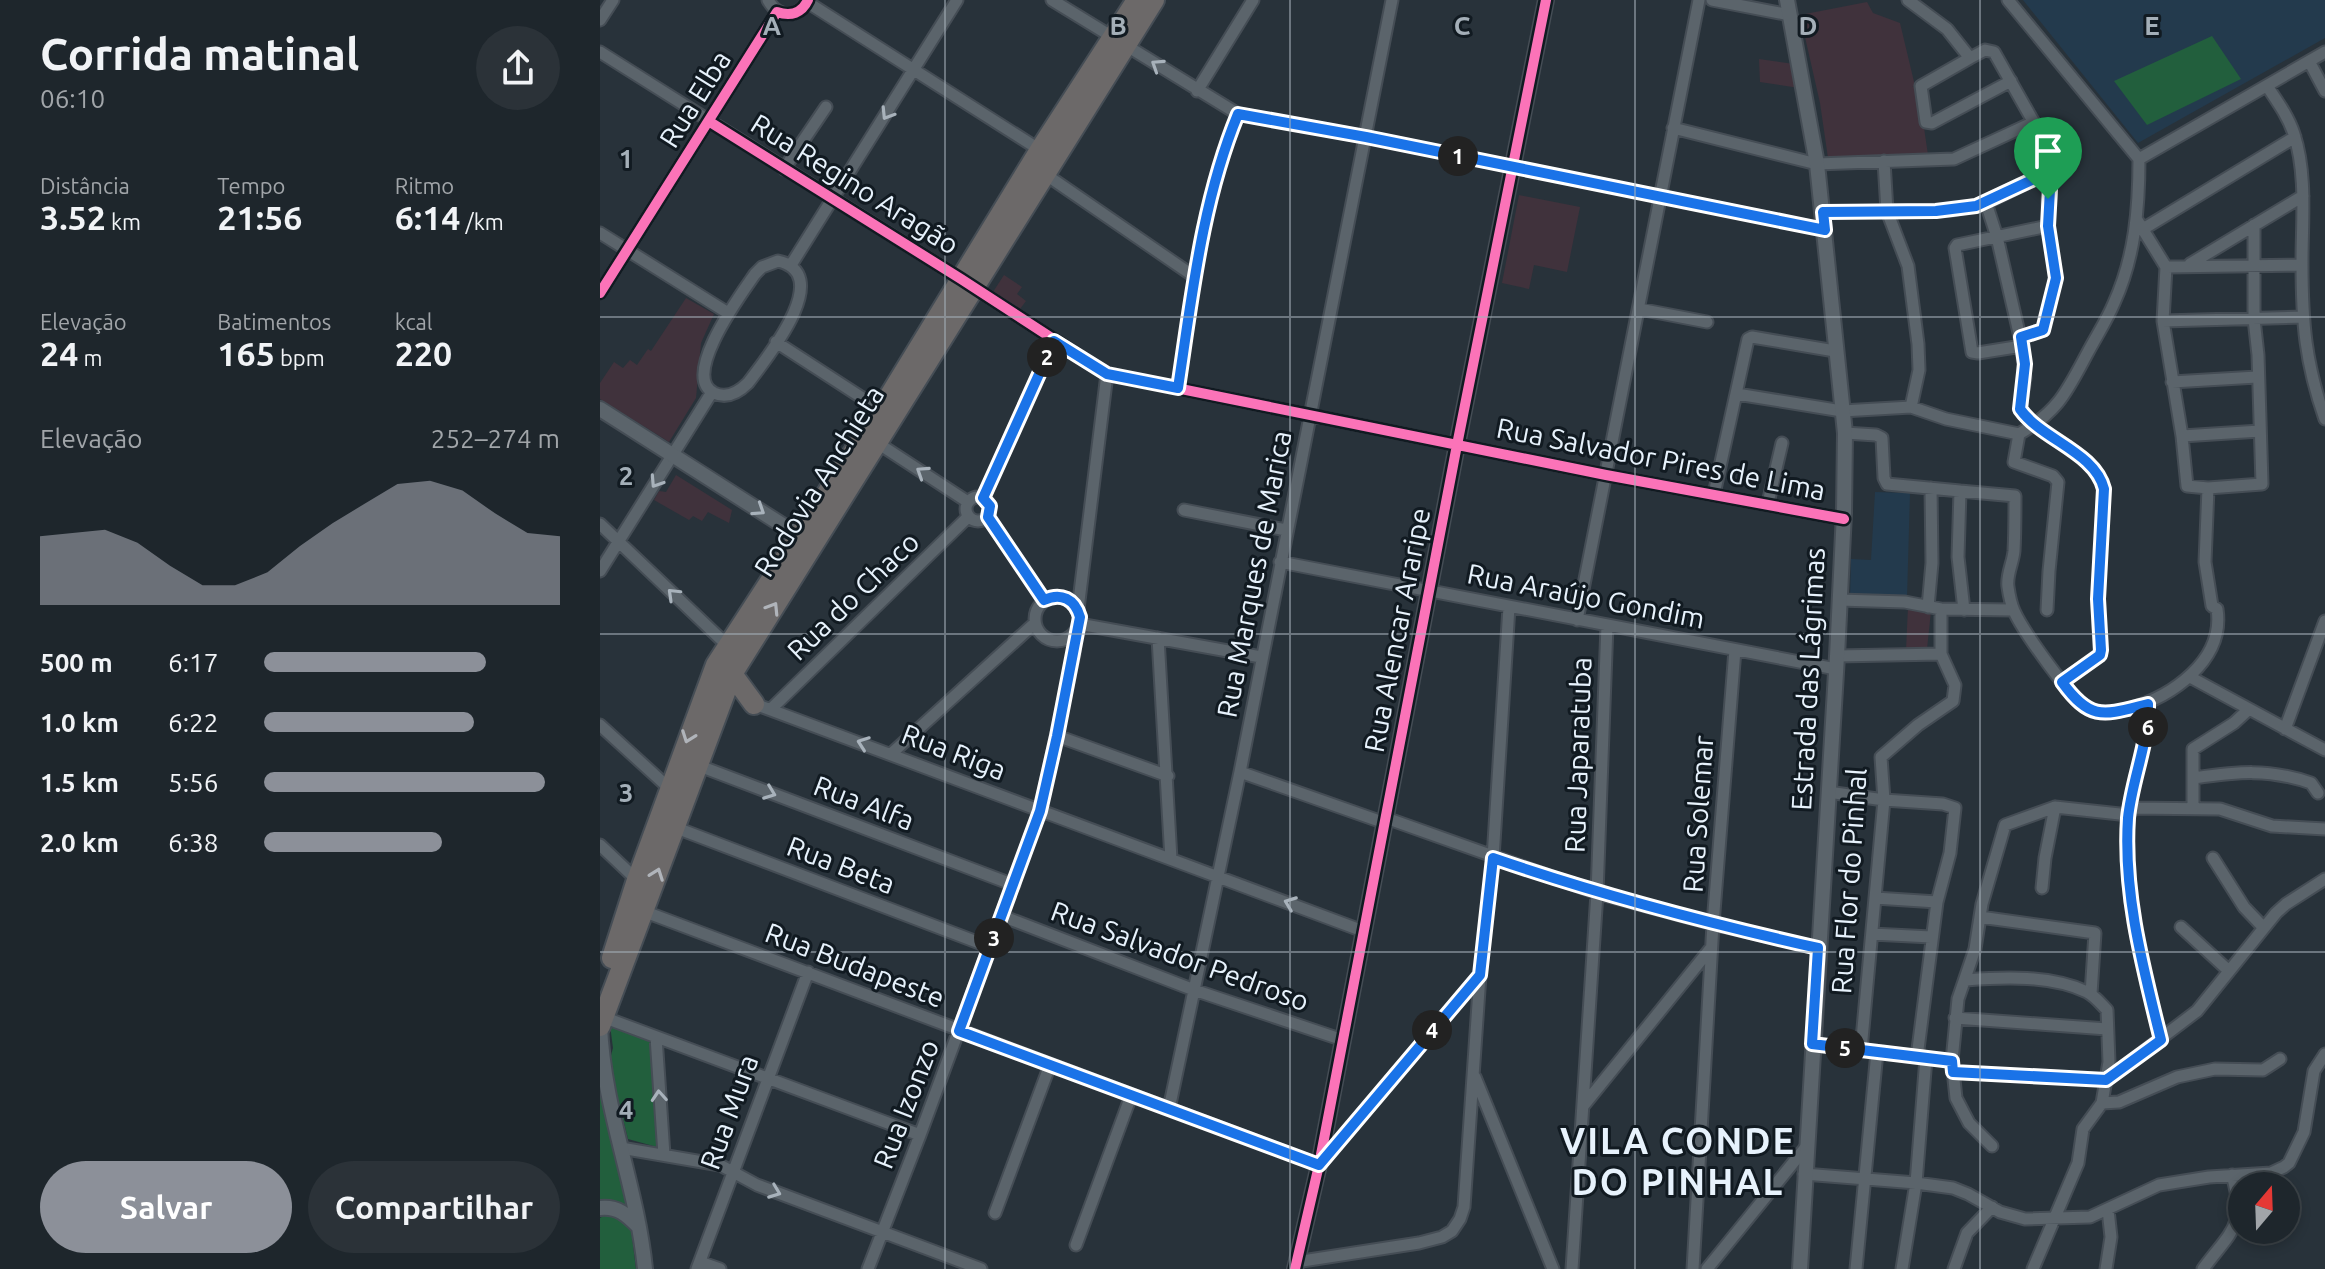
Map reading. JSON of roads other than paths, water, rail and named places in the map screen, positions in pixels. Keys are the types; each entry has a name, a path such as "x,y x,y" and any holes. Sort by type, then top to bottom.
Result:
{"highway":[{"name":"Rodovia Anchieta","path":"601,1023 697,765 721,684 728,646 881,410 1045,174 1119,42 1137,0"},
{"name":"Rodovia Anchieta","path":"600,992 607,958 670,789 721,684 876,442 1040,150 1119,42 1154,0"},
{"path":"721,684 762,707"}],"main road":[{"name":"Rua Alencar Araripe","path":"1296,1266 1319,1165 1546,0"},
{"name":"Estrada das Lágrimas","path":"1789,8 1817,164 1845,433 1844,519 1800,1269"},
{"path":"600,409 798,535"},
{"path":"601,1023 605,1080 639,1228 645,1269"},
{"path":"600,1208 609,1207 624,1212 639,1228"}],"street":[{"path":"600,20 613,0"},
{"path":"768,0 777,12 794,14 807,1 1040,150"},
{"path":"791,265 957,0"},
{"path":"1052,0 1238,114 1825,230"},
{"path":"1197,91 1253,0"},
{"name":"Rua Marques de Marica","path":"1169,1109 1240,772 1308,414 1392,0"},
{"path":"1577,620 1699,0"},
{"path":"1712,0 1789,8"},
{"path":"1908,0 1947,29 1970,58"},
{"path":"1737,394 1842,411 1911,407 1946,419 2019,434 2044,419 2067,392 2111,309 2126,271 2140,225 2139,159 2008,0"},
{"name":"Rua Elba","path":"600,293 777,12"},
{"path":"2011,81 1932,123 1926,122 1921,86 1985,50 1992,50 2011,81 2050,151 2048,226 2055,284 2043,330 2022,342 1975,353 1971,350 1955,248 1957,245 2048,226"},
{"name":"Rua Regino Aragão","path":"600,52 968,283"},
{"path":"2139,159 2325,52"},
{"path":"2309,61 2325,91"},
{"path":"2267,86 2289,121 2295,137 2303,196 2305,352 2325,419"},
{"path":"784,169 826,107"},
{"path":"1178,388 1215,176 1238,114"},
{"path":"1673,128 1817,164 1954,159 2034,122"},
{"path":"2140,225 2295,137"},
{"path":"1884,161 1887,211 1911,281 1919,357 1911,407"},
{"path":"1823,212 1953,210 1986,203 2051,171"},
{"path":"1045,174 1195,277"},
{"path":"2188,266 2303,196"},
{"path":"1986,203 2022,342 2025,378 2020,409 2033,425 2094,468 2104,489 2098,599 2100,655 2062,682"},
{"path":"2140,225 2166,267 2163,321 2187,486 2208,488 2262,484 2254,319 2254,225"},
{"path":"600,233 728,313"},
{"path":"778,261 791,265 800,276 802,290 800,300 776,342 741,390 727,395 712,392 705,384 704,369 713,341 728,313 762,267 778,261"},
{"path":"2166,267 2302,265"},
{"name":"Rua Salvador Pires de Lima","path":"968,283 1107,374 1606,475 1844,519"},
{"path":"1639,309 1707,322"},
{"path":"2163,321 2303,317"},
{"path":"1714,494 1749,338 1835,351"},
{"path":"983,498 1054,341"},
{"path":"776,342 881,410"},
{"path":"1077,628 1107,374"},
{"path":"2172,382 2257,377"},
{"path":"600,571 712,392"},
{"path":"2182,436 2260,431"},
{"path":"1845,433 1882,438 1887,484 2015,496 2014,554 2007,583 2013,610 2075,700 2090,711 2120,711 2148,704 2190,677 2208,653 2218,633 2217,609 2212,606 2205,562 2208,488"},
{"path":"2019,434 2014,462 2053,476 2058,482 2047,610"},
{"path":"876,442 968,502"},
{"path":"1768,503 1782,443"},
{"path":"1928,607 1932,563 1931,488"},
{"path":"1960,491 1958,557 1964,610"},
{"path":"988,517 976,522 968,517 968,502 975,497 983,498 990,506 988,517 1044,600"},
{"path":"1184,510 1286,530"},
{"name":"Rua do Chaco","path":"762,707 968,517"},
{"path":"600,524 728,646"},
{"name":"Rua Araújo Gondim","path":"1280,562 1735,650 1836,662 1941,654"},
{"path":"1078,609 1059,596 1044,600 1036,610 1035,623 1044,637 1053,641 1061,641 1077,628 1158,638 1261,657"},
{"path":"1839,600 1905,602 1941,609 2013,610"},
{"path":"1296,1266 1442,1237 1452,1231 1464,1207 1480,975 1493,858 1509,607"},
{"name":"Rua Flor do Pinhal","path":"1861,1050 1884,800 1881,757 1918,725 1953,701 1955,685 1941,654 1941,609"},
{"path":"2285,729 2321,643 2325,621"},
{"path":"892,753 1035,623"},
{"name":"Rua Japaratuba","path":"1572,1269 1597,893 1607,625"},
{"name":"Rua Izonzo","path":"868,1269 1040,811 1077,628"},
{"path":"1158,638 1171,859"},
{"name":"Rua Solemar","path":"1693,1269 1713,924 1735,650"},
{"path":"2190,677 2325,750"},
{"path":"2148,704 2147,735 2129,811 2127,861 2130,896 2161,1040"},
{"name":"Rua Riga","path":"762,707 1363,931"},
{"path":"2193,808 2192,757 2195,746 2222,731 2248,710"},
{"path":"600,725 670,789"},
{"path":"1057,736 1168,776"},
{"name":"Rua Alfa","path":"697,765 1014,885"},
{"path":"1240,772 1597,893 1818,948"},
{"path":"2194,778 2263,772 2311,783 2318,793"},
{"path":"1828,792 1943,804 1955,808 1950,853 1931,937 1916,1183 1902,1269"},
{"path":"2042,888 2055,807"},
{"path":"1992,1146 1969,1123 1956,1098 1952,1066 1958,999 1975,949 1980,917 2005,825 2055,807 2129,811 2193,808 2231,811 2284,828 2325,829"},
{"name":"Rua Beta","path":"674,827 990,947"},
{"path":"600,845 637,880"},
{"path":"2213,858 2244,907 2263,927"},
{"path":"1812,1044 1922,1057 1952,1066 2106,1080 2197,1011 2263,927 2286,904 2325,879"},
{"path":"1875,898 1937,902"},
{"name":"Rua Budapeste","path":"643,911 1319,1165"},
{"name":"Rua Salvador Pedroso","path":"1002,916 1194,990 1343,1040"},
{"path":"1980,917 2095,933 2091,994"},
{"path":"2181,927 2229,971"},
{"path":"1872,934 1931,937"},
{"path":"1583,1106 1712,947"},
{"name":"Rua Mura","path":"698,1265 808,972"},
{"path":"1319,1165 1480,975"},
{"path":"1966,980 2007,977 2068,985 2091,994 2107,1010 2109,1062 2102,1103 2083,1129 2078,1163 2033,1269"},
{"path":"1955,1018 2107,1029"},
{"path":"601,1023 656,1037 920,1135"},
{"path":"656,1037 664,1155"},
{"path":"1856,1269 1877,1052"},
{"path":"2273,1172 2289,1163 2304,1132 2314,1071 2325,1054"},
{"path":"2102,1103 2119,1102 2177,1077 2215,1069 2263,1070 2280,1059"},
{"path":"995,1213 1050,1065"},
{"path":"1474,1075 1553,1269"},
{"path":"1076,1245 1131,1096"},
{"path":"1707,1269 1806,1147"},
{"path":"621,1148 720,1165 757,1185 981,1269"},
{"path":"1804,1174 1953,1188 2009,1215 2025,1219 2078,1219 2108,1210 2159,1185 2228,1176"},
{"path":"1954,1269 1967,1233 1992,1207"},
{"path":"2106,1269 2111,1237 2108,1210"},
{"path":"2203,1269 2228,1235"},
{"path":"698,1265 720,1269"}],"district":[{"name":"VILA CONDE DO PINHAL","path":"1678,1162"}]}
